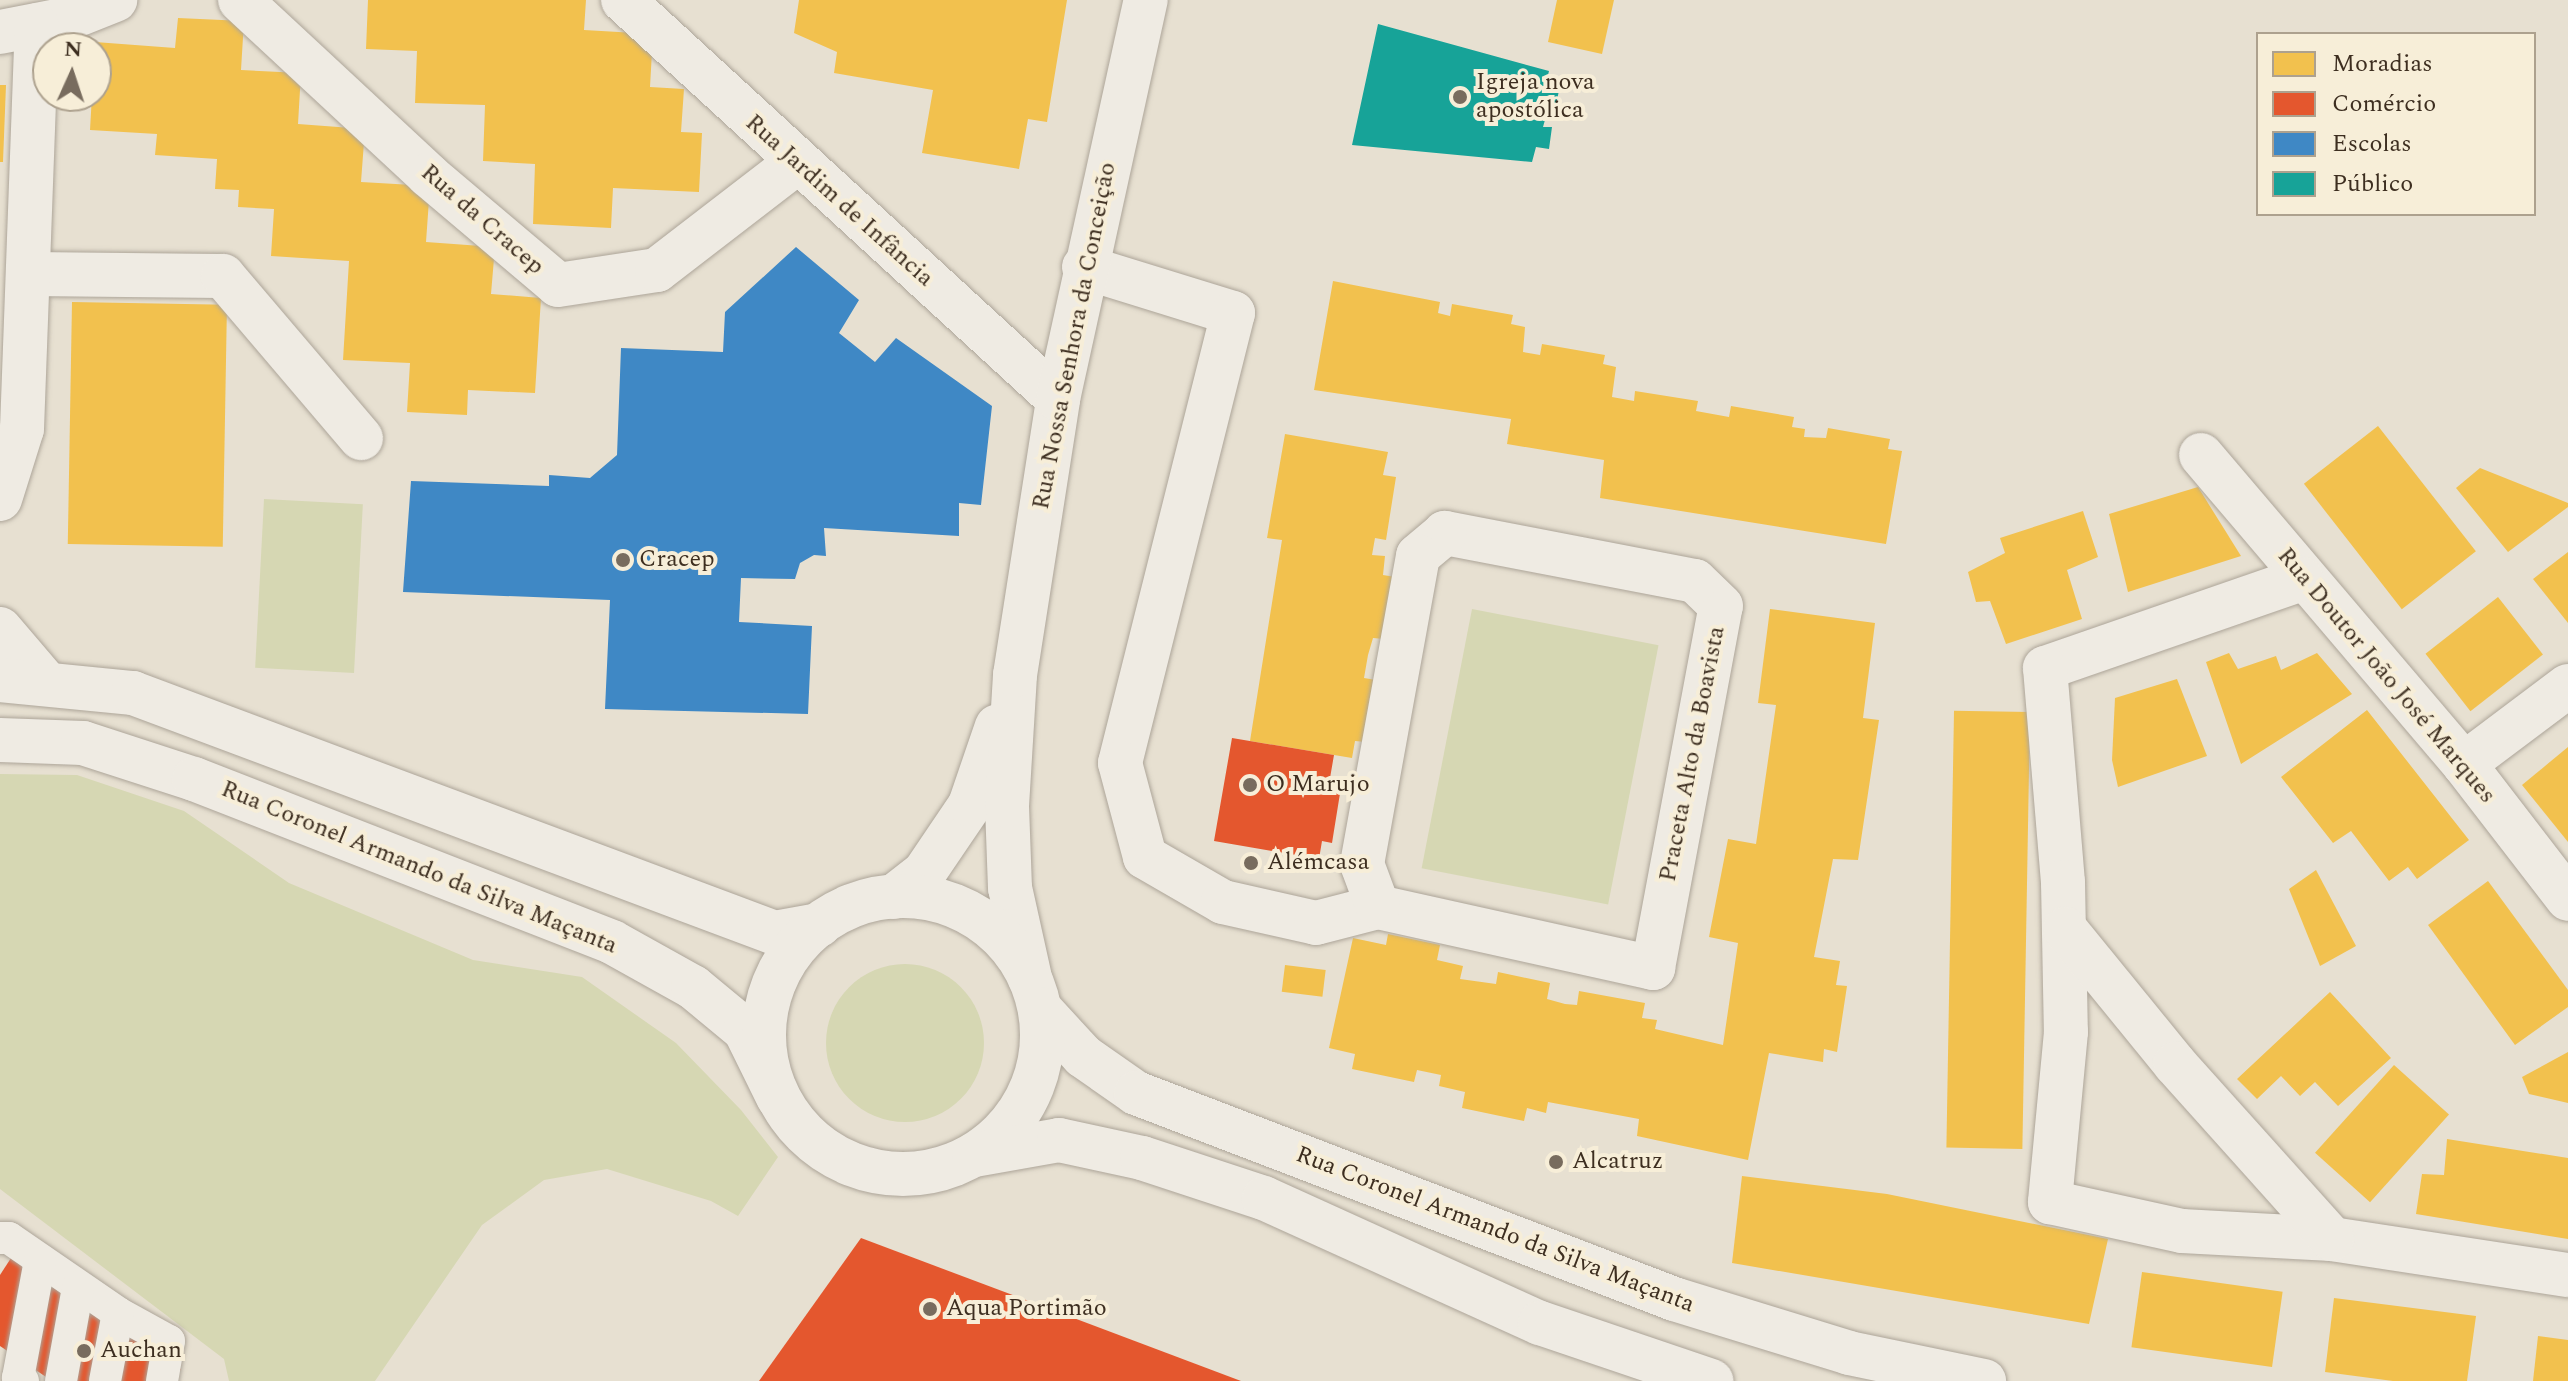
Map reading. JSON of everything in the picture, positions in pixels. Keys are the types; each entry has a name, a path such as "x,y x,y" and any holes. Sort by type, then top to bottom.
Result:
{"street":[{"path":"0,499 22,429 28,274 18,28 115,0"},
{"name":"Rua da Cracep","path":"240,0 428,175 558,285 657,270 796,163"},
{"name":"Rua Jardim de Infância","path":"623,0 796,163 1058,399"},
{"name":"Rua Nossa Senhora da Conceição","path":"1015,675 1058,399 1084,267 1146,0"},
{"name":"Praceta Alto da Boavista","path":"1084,267 1233,313 1120,763 1145,857 1223,902 1316,923 1378,907 1653,968 1721,606 1695,581 1445,533 1427,548 1418,556 1362,864 1378,907"},
{"path":"28,274 223,276 361,438"},
{"name":"Rua Doutor João José Marques","path":"2201,455 2302,579 2464,764 2568,899"},
{"path":"2302,579 2045,668 2065,929 2066,1032 2050,1202 2182,1231 2332,1239 2568,1275"},
{"path":"0,629 47,684"},
{"path":"893,897 924,873 970,805 1015,675"},
{"path":"1015,675 1007,806 1010,888 1035,994"},
{"name":"Rua Coronel Armando da Silva Maçanta","path":"0,680 133,693 775,933 819,925"},
{"path":"2464,764 2568,686"},
{"name":"Rua Coronel Armando da Silva Maçanta","path":"0,740 83,743 180,775 612,942 693,987 745,1030 778,1097 811,1139 853,1165 917,1174 972,1156 1059,1140 1142,1158 1264,1198 1540,1323 1711,1381"},
{"name":"Rua Coronel Armando da Silva Maçanta","path":"778,1097 765,1051 767,1003 786,960 819,925 847,908 893,897 930,899 976,917 1012,949 1035,994 1083,1056 1136,1093 1674,1299 1849,1353 1984,1381"},
{"path":"2065,929 2175,1064 2332,1239"},
{"name":"Rua Coronel Armando da Silva Maçanta","path":"972,1156 1006,1130 1032,1090 1042,1052 1035,994"}],"lane":[{"path":"0,1238 40,1260 118,1313 169,1341 162,1381"},
{"path":"23,1381 18,1378 40,1260"},
{"path":"61,1381 78,1287"},
{"path":"105,1381 118,1313"}],"green space":[{"path":"264,499 363,504 354,673 255,668"},
{"path":"1472,609 1659,645 1608,904 1422,868"},
{"path":"0,774 77,775 184,811 289,883 473,960 582,977 676,1043 741,1110 778,1157 738,1216 711,1201 607,1169 544,1180 482,1225 375,1381 229,1381 224,1359 0,1189"},
{"path":"905,964 935,970 961,987 978,1013 984,1043 978,1073 961,1099 935,1116 905,1122 875,1116 849,1099 832,1073 826,1043 832,1013 849,987 875,970"}],"building: Moradias":[{"path":"368,0 586,0 584,30 653,34 650,87 684,89 681,132 702,133 699,192 613,188 611,228 533,224 535,164 483,161 485,105 415,103 417,51 366,49"},
{"path":"799,0 1067,0 1047,122 1028,119 1019,169 922,153 933,90 834,73 837,52 794,33"},
{"path":"1557,0 1614,0 1602,54 1548,42"},
{"path":"178,18 244,21 241,70 301,73 298,124 365,129 361,182 430,186 426,242 495,247 491,294 541,298 535,393 468,390 467,415 407,412 410,363 343,360 349,261 271,256 274,209 238,207 239,190 215,189 217,159 155,155 157,134 90,130 91,112 112,112 112,43 175,48"},
{"path":"0,85 6,85 3,162 0,162"},
{"path":"1333,281 1440,302 1438,313 1450,316 1452,304 1513,315 1511,324 1525,327 1523,352 1540,355 1542,344 1605,355 1603,364 1616,367 1612,397 1634,401 1635,391 1698,401 1696,411 1729,417 1731,406 1794,417 1792,427 1805,429 1804,437 1826,438 1828,428 1890,439 1888,449 1902,451 1886,544 1600,498 1604,460 1507,444 1511,419 1314,390"},
{"path":"72,302 227,305 223,547 68,544"},
{"path":"2378,426 2476,551 2402,609 2304,484"},
{"path":"1285,434 1388,452 1383,475 1396,477 1386,540 1375,538 1372,555 1385,556 1383,575 1395,577 1384,639 1373,638 1368,655 1364,678 1376,680 1366,742 1355,741 1352,758 1250,741 1282,540 1267,538"},
{"path":"2480,468 2568,503 2568,507 2508,552 2456,488"},
{"path":"2198,487 2241,556 2128,592 2109,514"},
{"path":"2083,511 2098,557 2067,570 2082,619 2006,644 1990,601 1976,602 1968,572 2005,553 2000,538"},
{"path":"2568,552 2568,623 2533,579"},
{"path":"2498,597 2543,655 2470,711 2426,654"},
{"path":"1770,609 1875,623 1863,718 1879,720 1858,860 1833,859 1814,957 1840,961 1836,985 1847,986 1837,1052 1824,1049 1823,1062 1769,1053 1748,1160 1637,1136 1639,1119 1548,1102 1546,1113 1527,1108 1524,1121 1462,1108 1465,1092 1439,1086 1441,1075 1417,1070 1414,1082 1352,1069 1355,1054 1329,1048 1353,938 1386,945 1388,934 1440,945 1437,960 1463,966 1460,979 1496,984 1498,972 1550,983 1547,999 1565,1004 1577,1005 1579,991 1645,1003 1642,1018 1657,1020 1655,1029 1723,1045 1738,943 1709,937 1728,839 1756,844 1776,705 1758,703"},
{"path":"2229,653 2238,669 2276,656 2281,670 2317,653 2352,694 2241,764 2206,662"},
{"path":"2177,679 2207,756 2118,787 2112,760 2115,698"},
{"path":"2367,710 2469,840 2417,879 2408,867 2389,881 2351,831 2333,843 2281,777"},
{"path":"1954,711 2030,712 2022,1149 1946,1148"},
{"path":"2568,747 2568,842 2522,785"},
{"path":"2316,870 2356,946 2320,966 2289,889"},
{"path":"2488,881 2568,990 2568,1007 2515,1045 2428,925"},
{"path":"1285,965 1326,970 1322,997 1282,992"},
{"path":"2330,992 2391,1058 2338,1106 2315,1082 2300,1096 2281,1076 2257,1099 2237,1079"},
{"path":"2568,1052 2568,1103 2529,1094 2522,1077"},
{"path":"2394,1065 2449,1115 2370,1202 2315,1153"},
{"path":"2447,1139 2568,1158 2568,1239 2416,1214 2422,1174 2444,1175"},
{"path":"1742,1176 1887,1194 2108,1239 2089,1324 1732,1263"},
{"path":"2142,1272 2283,1292 2272,1367 2131,1347"},
{"path":"2334,1298 2476,1316 2467,1381 2393,1381 2325,1372"},
{"path":"2538,1336 2568,1340 2568,1381 2533,1381"}],"building: Comércio":[{"path":"1232,738 1334,755 1330,778 1342,781 1332,843 1322,841 1319,859 1214,841"},
{"name":"Aqua Portimão","path":"861,1238 1241,1381 759,1381"},
{"path":"11,1258 181,1369 174,1381 52,1381 0,1346 0,1275"}],"building: Escolas":[{"path":"796,247 859,300 839,333 875,362 896,338 992,406 981,505 959,503 959,536 824,528 826,556 814,555 800,563 795,579 741,578 739,622 812,626 808,714 605,709 610,600 403,592 411,481 549,486 549,475 590,478 617,455 621,348 723,352 725,312"}],"building: Público":[{"name":"Igreja nova apostólica","path":"1378,24 1549,71 1546,83 1560,86 1555,109 1548,109 1543,127 1552,127 1549,149 1536,147 1532,162 1352,145"}],"place":[{"name":"Igreja nova apostólica","path":"1460,97"},
{"name":"Cracep","path":"623,560"},
{"name":"O Marujo","path":"1250,785"},
{"name":"Alémcasa","path":"1251,863"},
{"name":"Alcatruz","path":"1556,1162"},
{"name":"Aqua Portimão","path":"930,1309"},
{"name":"Auchan","path":"84,1351"}]}
